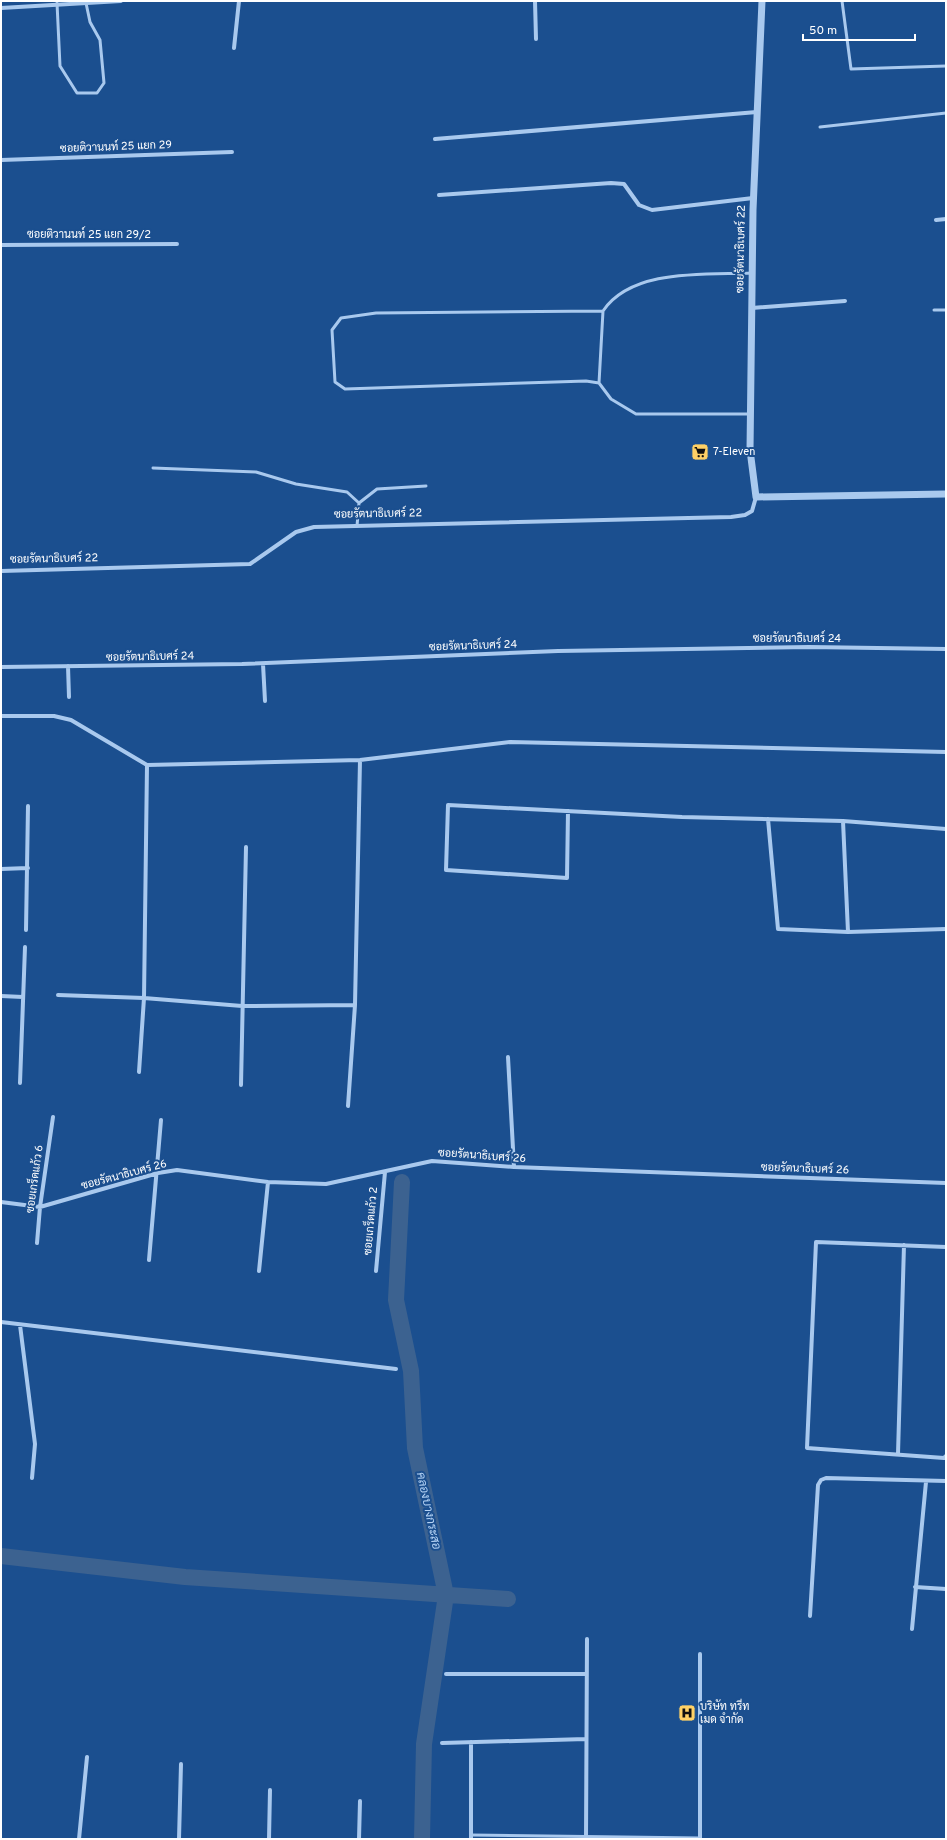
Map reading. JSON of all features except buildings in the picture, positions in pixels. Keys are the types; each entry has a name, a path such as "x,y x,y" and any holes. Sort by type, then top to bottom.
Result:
{"street":[{"path":"1,8 57,3 121,1"},
{"path":"234,48 239,1"},
{"path":"535,1 536,39"},
{"name":"ซอยรัตนาธิเบศร์ 22","path":"1,571 250,564 303,528 731,517 745,515 752,511 756,497 750,450 753,198 762,1"},
{"path":"435,139 757,112"},
{"name":"ซอยติวานนท์ 25 แยก 29","path":"1,160 232,152"},
{"path":"439,195 612,183 624,184 639,205 652,210 753,198"},
{"path":"936,220 946,219"},
{"name":"ซอยติวานนท์ 25 แยก 29/2","path":"1,245 177,244"},
{"path":"752,308 845,301"},
{"path":"756,497 946,494"},
{"name":"ซอยรัตนาธิเบศร์ 24","path":"1,667 263,664 566,651 809,647 946,649"},
{"path":"263,664 265,701"},
{"path":"68,666 69,697"},
{"path":"1,716 54,716 71,720 147,765 360,760 510,742 946,752"},
{"path":"348,1106 355,1005 360,760"},
{"path":"139,1072 144,998 147,765"},
{"path":"26,930 28,806"},
{"path":"568,811 567,878 446,870 448,806 843,821 946,829"},
{"path":"768,819 778,930 848,932 946,928"},
{"path":"843,821 848,932"},
{"path":"241,1085 246,847"},
{"path":"1,869 28,868"},
{"path":"20,1083 25,947"},
{"path":"58,995 144,998 242,1006 355,1005"},
{"path":"1,996 23,997"},
{"path":"508,1057 514,1167"},
{"name":"ซอยเกร็ดแก้ว 6","path":"37,1243 40,1207 53,1117"},
{"path":"149,1260 158,1173 161,1120"},
{"name":"ซอยรัตนาธิเบศร์ 26","path":"1,1202 40,1207 158,1173 177,1170 268,1182 326,1184 432,1162 514,1167 946,1183"},
{"name":"ซอยเกร็ดแก้ว 2","path":"376,1271 385,1172"},
{"path":"259,1271 268,1182"},
{"path":"946,1247 816,1242 807,1448 944,1458 946,1456"},
{"path":"898,1454 904,1246"},
{"path":"1,1322 396,1369"},
{"path":"20,1324 35,1444 32,1478"},
{"path":"810,1616 818,1486 821,1480 826,1478 926,1482 946,1481"},
{"path":"912,1629 926,1482"},
{"path":"915,1587 946,1589"},
{"path":"586,1838 587,1639"},
{"path":"700,1654 700,1838"},
{"path":"446,1674 587,1674"},
{"path":"442,1743 586,1740"},
{"path":"471,1742 471,1837"},
{"path":"79,1839 87,1757"},
{"path":"180,1839 182,1764"},
{"path":"268,1839 270,1790"},
{"path":"359,1839 360,1801"}],"lane":[{"path":"842,1 851,69 946,66"},
{"path":"57,3 60,66 77,94 97,93 104,83 100,40 90,22 86,2"},
{"path":"820,127 946,113"},
{"path":"750,414 636,414 611,399 599,383 603,311 611,299 637,285 670,276 752,273"},
{"path":"934,310 946,310"},
{"path":"599,383 586,381 345,389 334,382 332,330 341,318 376,313 603,311"},
{"path":"153,468 256,472 296,484 347,492 359,503"},
{"path":"357,526 359,503 377,489 426,486"},
{"path":"471,1837 700,1838"}],"waterway":[{"name":"คลองบางกระสอ","path":"402,1182 396,1300 411,1371 415,1448 446,1595 424,1744 422,1839"},
{"path":"1,1556 185,1577 508,1599"}],"place":[{"name":"7-Eleven","path":"700,452"},
{"name":"บริษัท ทรีท เมด จำกัด","path":"687,1713"}]}
